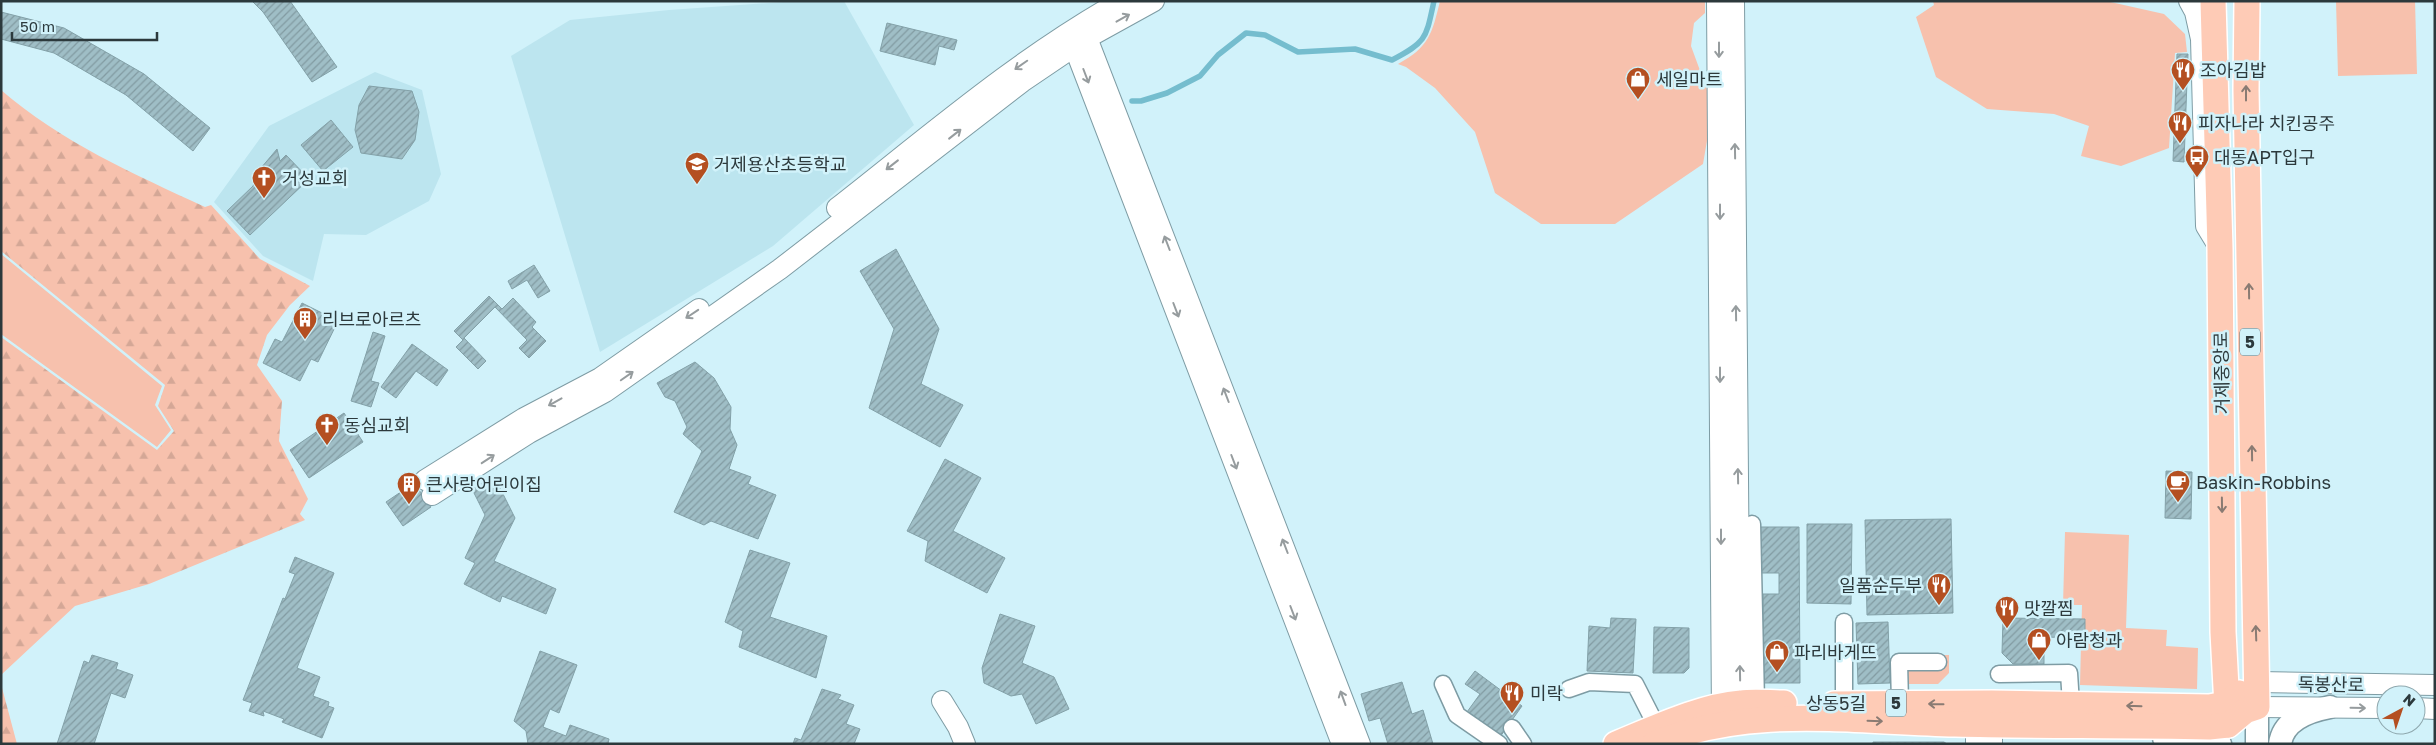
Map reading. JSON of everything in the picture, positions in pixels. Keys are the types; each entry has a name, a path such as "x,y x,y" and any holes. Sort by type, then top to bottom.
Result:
{"main road":[{"name":"거제중앙로","path":"2214,1 2220,249 2223,632 2226,729"},
{"name":"거제중앙로","path":"2247,1 2246,110 2258,682 2256,744"},
{"path":"2184,717 2217,691 2216,644 2223,632"},
{"path":"2226,729 2249,684 2258,682"},
{"name":"상동5길","path":"1616,744 1656,735 1736,712 1844,704 1900,704 1985,726 2071,704 2184,717"},
{"path":"2184,717 2209,707 2226,729"},
{"path":"1985,726 2005,734 2216,740 2245,711 2257,707"},
{"path":"2280,744 2281,734 2287,726 2316,710 2330,707"},
{"name":"상동5길","path":"1736,712 1756,719 1985,726 2184,717"}],"street":[{"path":"1078,35 1121,1"},
{"path":"428,487 524,418 600,378 771,260 1009,73 1078,35 1154,1"},
{"path":"1718,1 1736,712"},
{"path":"1734,1 1736,712"},
{"path":"2189,1 2195,12 2201,39 2206,226 2220,249"},
{"path":"1078,35 1342,744"},
{"path":"1078,35 1360,744"},
{"path":"1736,712 1752,524"},
{"path":"1844,622 1844,704"},
{"path":"1900,704 1899,662 1938,662"},
{"path":"1999,674 2069,673 2071,704"},
{"path":"1569,689 1589,682 1635,684 1656,735"},
{"name":"독봉산로","path":"2258,682 2435,685"},
{"path":"1443,684 1457,715 1499,744"},
{"path":"950,744 936,705 958,728 965,744"},
{"name":"독봉산로","path":"2257,707 2376,708"},
{"path":"1512,728 1523,744"}],"shaded area":[{"name":"거제용산초등학교","path":"797,1 844,1 914,125 773,246 600,352 511,56 570,20 669,10"},
{"path":"375,72 422,90 441,174 429,201 366,235 324,234 313,281 263,256 214,202 269,126"}],"green space":[{"path":"1440,1 1705,1 1705,13 1694,23 1691,46 1713,106 1703,164 1615,224 1541,224 1495,193 1475,132 1435,88 1406,67 1398,64 1417,52 1428,38"},
{"path":"1933,1 2106,1 2164,14 2185,34 2187,52 2175,53 2169,148 2121,166 2081,156 2089,126 2054,114 1987,109 1936,77 1916,17 1934,5"},
{"path":"2336,1 2415,1 2417,74 2338,76"},
{"path":"1,90 48,126 99,156 205,207 211,205 260,259 310,286 290,305 267,335 257,365 282,401 279,441 308,499 300,514 305,520 149,584 75,606 1,675 1,337 157,450 174,431 158,406 165,385 1,251"},
{"path":"1,254 162,386 155,405 171,430 157,447 1,334"},
{"path":"2065,532 2129,535 2126,628 2167,630 2166,646 2198,648 2197,689 2080,685 2082,605 2063,605"},
{"path":"1942,655 1949,655 1949,673 1938,684 1904,684 1904,670 1937,670 1942,663"},
{"path":"1,684 17,744 1,744"}],"building":[{"path":"252,1 290,1 337,67 312,82 263,12"},
{"path":"1,12 64,28 144,74 210,128 193,151 126,95 54,53 1,39"},
{"path":"887,23 957,40 954,50 939,46 935,65 880,51"},
{"path":"2177,54 2188,54 2184,162 2173,161"},
{"path":"369,86 412,91 419,112 415,140 402,159 361,153 355,130 359,105"},
{"path":"331,120 353,147 323,171 301,145"},
{"name":"거성교회","path":"277,149 280,161 286,155 309,179 250,235 227,211 253,186 261,168"},
{"path":"896,249 939,329 921,384 963,405 940,447 869,408 894,329 860,271"},
{"path":"534,265 550,291 538,298 527,280 512,289 508,281"},
{"path":"489,296 502,309 513,298 536,322 532,327 546,341 529,358 519,348 527,340 495,307 464,338 486,361 478,369 456,347 463,340 454,331"},
{"name":"리브로아르츠","path":"302,303 338,321 318,362 311,359 300,381 263,363 275,339 282,342"},
{"path":"373,332 385,336 371,381 379,383 371,407 351,401"},
{"path":"412,344 448,370 437,386 416,371 396,398 381,387"},
{"path":"695,362 714,378 731,407 730,429 737,445 729,469 751,477 748,484 776,495 758,539 711,521 704,525 674,512 702,451 683,434 687,427 675,401 665,397 657,383"},
{"name":"동심교회","path":"344,413 363,442 309,478 290,450"},
{"path":"945,459 981,478 953,531 1005,558 987,593 925,561 928,541 907,531"},
{"path":"2166,471 2192,472 2191,519 2165,518"},
{"path":"494,476 515,518 494,561 556,589 546,614 502,596 500,602 464,584 475,563 465,558 485,515 472,489"},
{"name":"큰사랑어린이집","path":"414,483 431,507 403,526 386,502"},
{"path":"1951,519 1953,613 1867,615 1865,520"},
{"path":"1807,524 1852,524 1851,604 1807,603"},
{"path":"1759,527 1799,527 1800,683 1763,683 1763,594 1779,594 1779,573 1760,573"},
{"path":"750,550 790,563 770,617 827,636 816,678 739,647 743,631 725,622"},
{"path":"295,557 334,573 297,668 320,677 313,696 329,702 328,706 334,708 322,738 282,722 284,719 263,711 264,716 249,711 252,703 243,700 283,598 285,599 295,574 289,572"},
{"path":"1000,614 1035,626 1022,663 1054,677 1069,709 1036,724 1022,694 1011,696 984,683 982,668"},
{"path":"1611,618 1636,619 1633,673 1587,671 1589,626 1610,628"},
{"path":"2003,618 2085,619 2085,638 2044,637 2044,664 2013,664 2002,653"},
{"path":"1888,622 1890,683 1858,684 1856,623"},
{"path":"1654,627 1689,628 1689,668 1684,673 1653,673"},
{"path":"540,651 577,665 559,713 550,709 543,727 566,736 570,725 609,739 608,744 528,744 526,731 514,721"},
{"path":"92,655 118,663 116,669 133,675 125,698 111,693 94,744 57,744 84,661 89,663"},
{"path":"1475,671 1522,706 1500,737 1467,712 1480,694 1465,684"},
{"path":"1402,682 1412,714 1423,710 1433,744 1388,744 1380,718 1369,721 1361,694"},
{"path":"822,689 841,695 838,699 854,705 846,724 860,729 854,744 793,744 795,738 801,740"},
{"path":"1873,742 1944,742 1947,744 1873,744"}],"waterway":[{"path":"1132,101 1141,101 1167,93 1200,76 1218,55 1246,33 1265,35 1298,52 1355,49 1392,60 1404,54 1423,38 1434,1"}],"place":[{"name":"조아김밥","path":"2183,91"},
{"name":"세일마트","path":"1638,100"},
{"name":"피자나라 치킨공주","path":"2180,144"},
{"name":"대동APT입구","path":"2197,178"},
{"name":"거제용산초등학교","path":"697,185"},
{"name":"거성교회","path":"264,199"},
{"name":"리브로아르츠","path":"305,340"},
{"name":"동심교회","path":"327,446"},
{"name":"Baskin-Robbins","path":"2178,503"},
{"name":"큰사랑어린이집","path":"409,505"},
{"name":"일품순두부","path":"1939,606"},
{"name":"맛깔찜","path":"2007,629"},
{"name":"아람청과","path":"2039,661"},
{"name":"파리바게뜨","path":"1777,673"},
{"name":"미락","path":"1512,714"}]}
